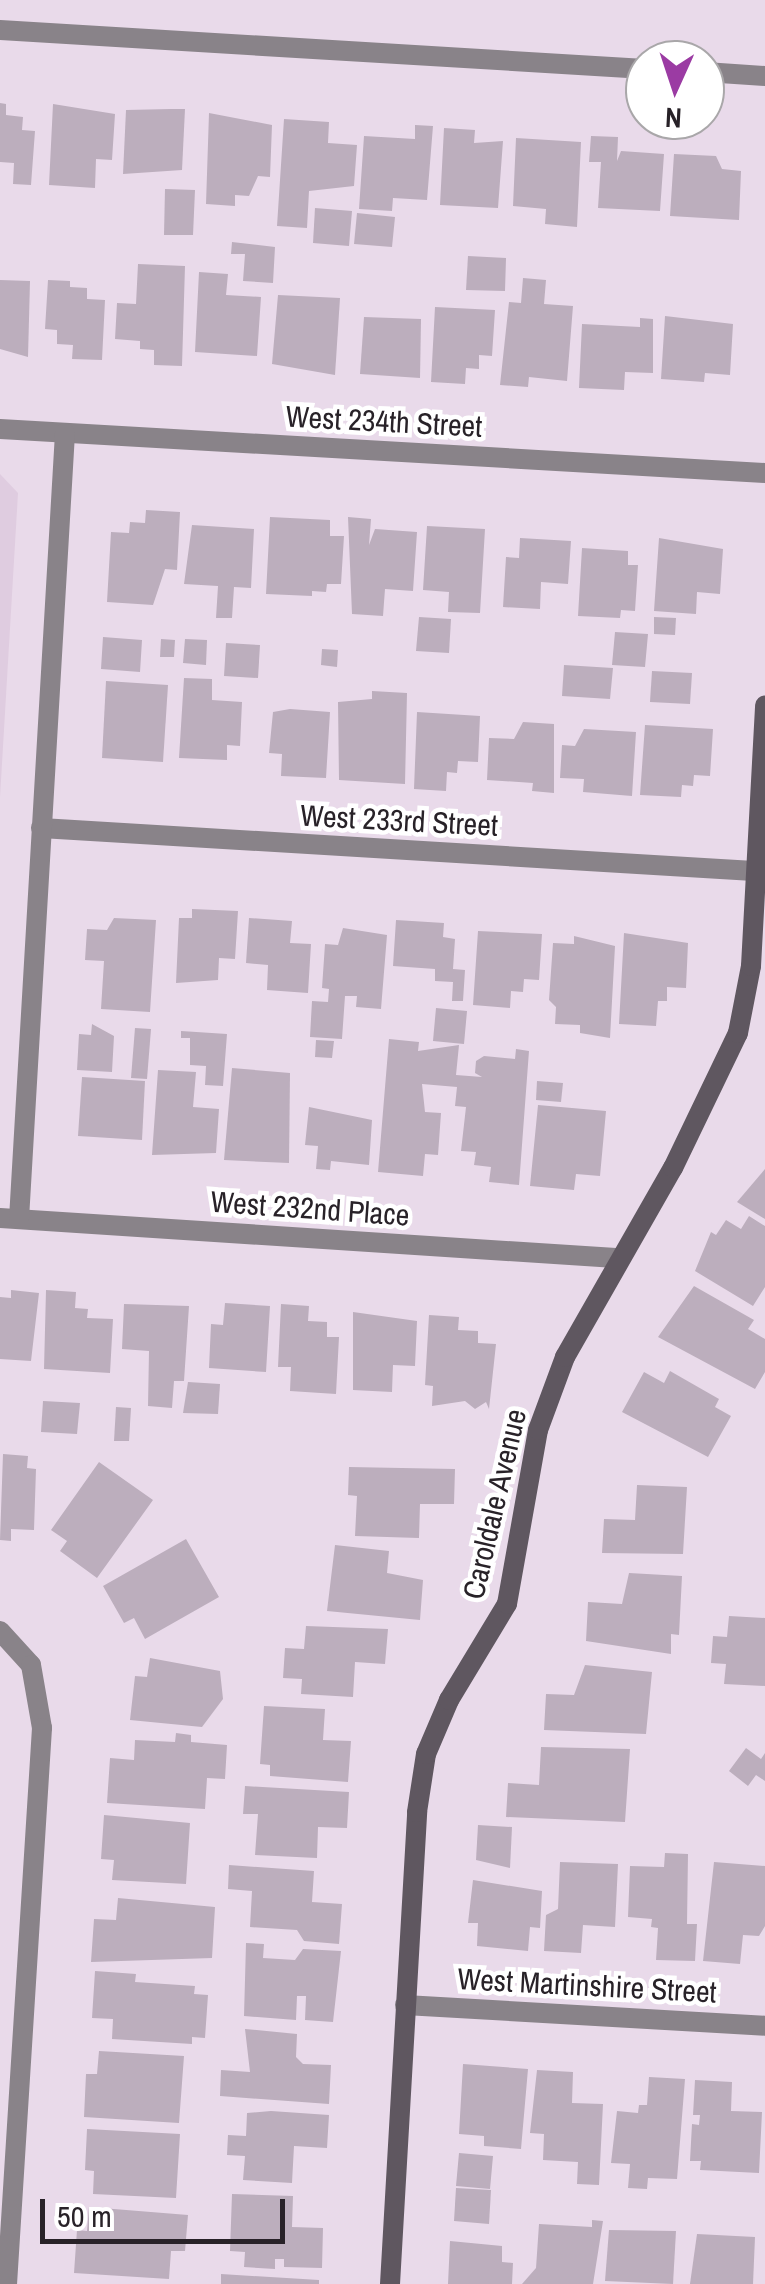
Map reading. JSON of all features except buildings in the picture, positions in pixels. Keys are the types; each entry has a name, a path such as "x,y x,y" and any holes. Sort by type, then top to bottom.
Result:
{"street":[{"path":"0,30 625,68"},
{"path":"725,73 765,76"},
{"name":"West 234th Street","path":"0,430 765,473"},
{"path":"10,1218 41,828 65,433"},
{"name":"Caroldale Avenue","path":"390,2284 405,2004 426,1754 448,1700 506,1604 538,1430 565,1357 616,1258 673,1168 738,1033 751,966 765,705"},
{"name":"West 233rd Street","path":"41,828 754,871"},
{"name":"West 232nd Place","path":"10,1218 616,1258"},
{"path":"0,1630 20,1646 40,1694 42,1728 7,2284"},
{"name":"West Martinshire Street","path":"405,2004 765,2026"}],"shaded area":[{"path":"0,474 18,493 0,797"}]}
